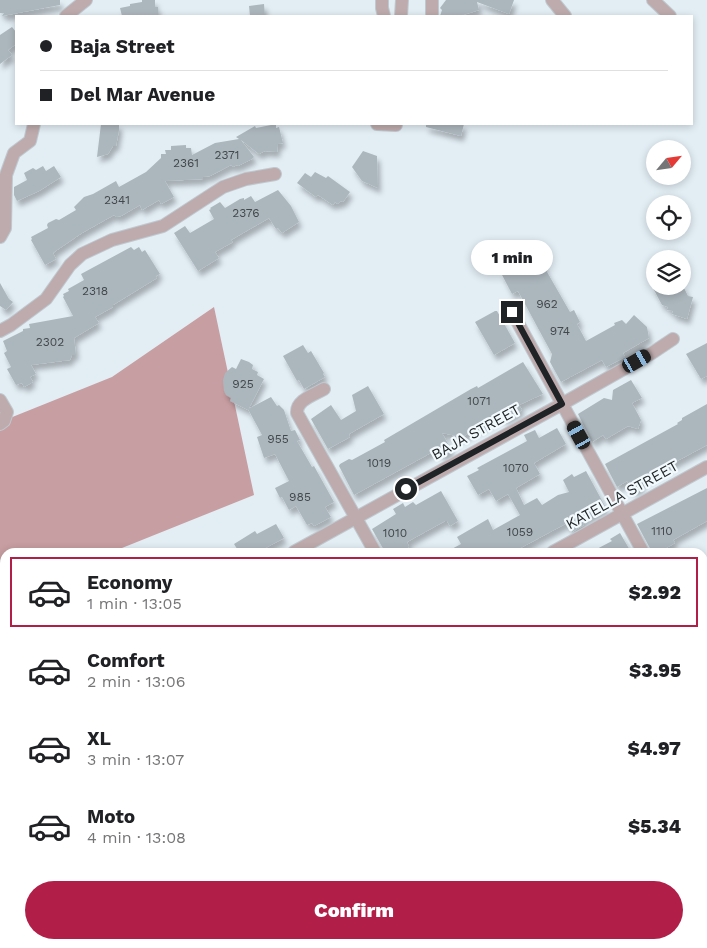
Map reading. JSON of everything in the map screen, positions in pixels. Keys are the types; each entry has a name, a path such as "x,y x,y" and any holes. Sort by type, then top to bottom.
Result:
{"street":[{"path":"67,15 86,0"},
{"path":"382,0 384,15"},
{"path":"401,15 402,0"},
{"path":"432,0 432,15"},
{"path":"552,0 564,15"},
{"path":"653,0 669,15"},
{"path":"0,160 14,153 30,141 34,125"},
{"path":"0,237 5,228 6,175 14,153"},
{"path":"0,331 46,299 70,265 82,254 112,240 163,226 223,187 246,179 275,174"},
{"path":"512,312 641,548"},
{"name":"BAJA STREET","path":"301,548 562,404 673,339"},
{"path":"324,389 299,403 296,408 297,413 373,548"},
{"path":"0,400 7,412 4,421 0,424"},
{"name":"KATELLA STREET","path":"559,548 707,467"}],"shaded area":[{"path":"214,307 254,495 122,548 0,548 0,422 112,377"}],"building":[{"path":"0,0 60,0 60,5 2,16 4,13 0,13"},
{"path":"142,0 155,0 155,7 158,7 158,15 122,15 120,8 142,2"},
{"path":"446,0 514,0 509,14 477,2 479,10 463,15 440,15 442,10 440,8"},
{"path":"264,4 265,15 250,15 249,6"},
{"path":"12,27 15,31 15,45 8,50 12,55 0,64 0,35"},
{"path":"101,125 119,125 116,146 113,146 108,154 97,157"},
{"path":"271,125 276,125 276,128 279,127 283,143 278,144 277,152 265,151 259,154 241,140 254,157 252,159 238,166 233,167 231,165 210,176 203,177 203,179 165,181 174,197 161,204 159,200 142,210 140,205 121,216 116,217 114,215 57,250 53,253 56,259 45,265 31,237 48,228 48,223 56,219 59,220 76,210 74,207 84,197 116,181 119,187 146,172 161,158 161,154 166,154 165,150 171,150 171,146 186,145 186,148 191,148 192,155 215,143 239,139 236,137 255,126 256,128"},
{"path":"426,125 464,125 461,136 426,127"},
{"path":"363,151 377,156 378,188 362,181 352,167"},
{"path":"43,166 46,171 54,166 61,177 39,191 17,201 14,195 14,187 27,180 24,173 33,168 36,170"},
{"path":"315,172 326,178 328,176 350,192 343,202 341,201 338,204 335,202 333,205 318,195 316,197 297,183 305,173 311,177"},
{"path":"278,190 291,206 299,222 282,233 278,228 276,229 269,218 231,240 233,242 215,252 219,258 198,271 174,233 185,226 190,233 214,219 209,210 220,202 225,208 240,199 244,198 244,200 251,196 255,202"},
{"path":"131,247 134,250 139,247 142,252 145,250 160,274 156,276 157,278 95,317 99,323 74,338 76,355 72,355 70,360 31,365 36,374 30,377 33,382 24,387 22,383 16,385 7,369 11,367 4,353 7,351 3,341 23,331 23,329 30,328 29,324 73,316 63,294 84,280 81,274"},
{"path":"539,258 570,312 574,310 580,322 577,324 586,341 615,325 614,323 622,320 626,324 634,315 647,327 649,338 623,353 625,357 606,367 602,360 561,382 550,362 552,354 518,291 512,294 501,273 529,259 531,263"},
{"path":"0,283 9,299 13,302 6,310 0,306"},
{"path":"657,295 688,295 693,297 687,319 672,314 673,311 667,310 668,307 662,305"},
{"path":"497,311 515,343 494,355 475,322"},
{"path":"707,343 707,376 701,379 686,354"},
{"path":"303,345 308,353 311,351 325,377 304,389 299,380 297,381 283,356"},
{"path":"241,359 253,365 252,369 258,372 257,375 264,379 248,410 230,401 231,398 224,391 223,380 225,373 232,367 236,369"},
{"path":"523,362 543,394 519,405 522,410 504,420 501,415 462,437 442,433 452,451 442,456 438,449 354,495 339,466 340,464 349,459 352,460 385,442 384,440 471,389 477,386 478,388"},
{"path":"631,380 642,398 632,403 641,420 638,429 628,426 606,439 603,435 592,442 578,414 604,398 612,400 613,390"},
{"path":"368,386 384,414 349,434 350,437 328,449 311,419 331,405 341,420 356,411 352,395"},
{"path":"271,397 277,406 279,405 284,410 291,431 295,430 300,440 297,441 312,467 314,466 334,502 325,507 331,517 314,526 312,523 307,525 296,506 289,510 282,497 280,498 275,488 289,481 275,454 264,458 257,437 262,435 248,409"},
{"path":"707,404 707,445 640,481 643,486 633,492 627,481 617,487 605,464 678,424 682,418"},
{"path":"557,428 566,444 534,463 540,474 516,488 524,505 537,498 542,505 558,495 569,492 563,480 572,474 574,477 586,471 606,508 582,521 584,525 572,532 567,523 520,548 454,548 461,544 457,537 488,519 493,530 520,515 508,494 496,501 489,489 478,495 467,476 479,470 477,468 527,441 524,435 535,430 539,438"},
{"path":"707,488 707,521 673,540 675,543 666,548 650,548 637,524"},
{"path":"441,491 458,521 450,526 445,521 407,542 409,547 407,548 383,548 372,529 396,514 393,509 403,503 405,507 413,502 416,505"},
{"path":"276,524 284,538 265,548 236,548 234,544 255,531 257,534"},
{"path":"620,533 629,548 599,548 612,541 610,539"}],"route":[{"path":"406,489 562,404 512,312"}]}
